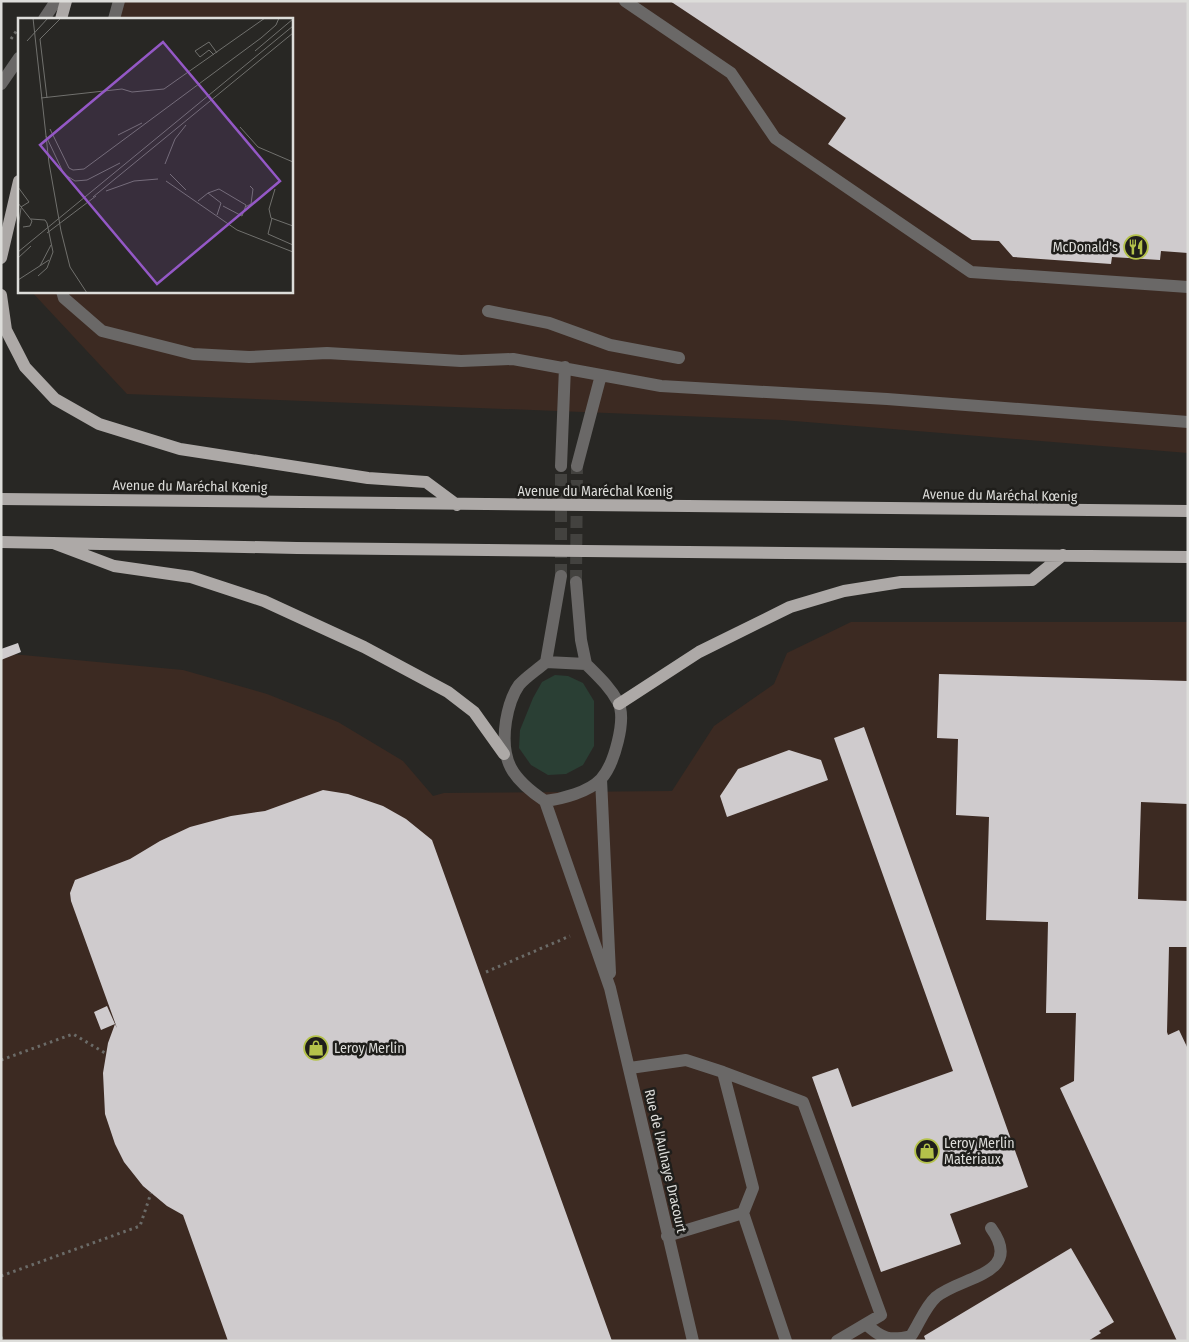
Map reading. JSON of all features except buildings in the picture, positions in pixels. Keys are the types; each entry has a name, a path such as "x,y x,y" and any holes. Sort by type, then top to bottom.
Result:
{"main road":[{"path":"62,18 66,1"},
{"path":"1,258 18,185"},
{"path":"1,295 6,330 25,367 55,399 99,424 180,449 368,478 426,482 457,505"},
{"name":"Avenue du Maréchal Kœnig","path":"1,499 1188,511"},
{"path":"1,542 327,548 1188,557"},
{"path":"53,543 114,566 190,577 264,601 356,644 448,692 474,712 504,754"},
{"path":"619,704 699,652 790,607 844,591 901,582 1032,580 1063,556"}],"street":[{"path":"45,18 56,1"},
{"path":"114,18 119,1"},
{"path":"624,1 732,73 775,138 971,272 1188,287"},
{"path":"1,84 18,59"},
{"path":"62,292 64,298 102,331 193,354 249,356 327,353 461,361 513,359 661,386 887,399 1188,422"},
{"path":"488,312 549,323 610,345 679,358"},
{"path":"562,466 565,367"},
{"path":"577,466 601,375"},
{"path":"561,576 546,662 519,685 508,707 504,754 511,768 528,790 545,801 567,798 601,779 614,754 621,725 619,704 604,682 586,664 576,582"},
{"path":"546,662 586,664"},
{"name":"Rue de l'Aulnaye Dracourt","path":"601,779 610,988"},
{"name":"Rue de l'Aulnaye Dracourt","path":"545,801 610,988 693,1341"},
{"path":"630,1068 686,1060 803,1102 881,1315 837,1341"},
{"path":"723,1072 753,1188 743,1213 786,1341"},
{"path":"667,1236 743,1213"},
{"path":"866,1324 877,1334 894,1340 911,1336 935,1298 947,1289 989,1271 998,1261 1002,1250 1000,1240 991,1228"}],"path":[{"path":"486,972 578,933"},
{"path":"1,1060 73,1034 105,1053"},
{"path":"1,1276 140,1226 151,1193"},
{"path":"1,1337 3,1341"}],"shaded area":[{"path":"124,1 1188,1 1188,453 782,420 127,394 32,292 292,292 292,18 113,18"},
{"path":"851,622 1188,622 1188,1341 1,1341 1,653 183,670 267,694 338,722 403,761 433,796 444,793 672,791 714,726 774,684 787,653"}],"green space":[{"path":"555,675 568,676 583,683 594,701 594,746 583,765 566,774 548,775 531,765 519,748 520,730 533,698 542,682"}],"tunnel":[{"path":"561,466 561,576"},
{"path":"576,582 577,466"}],"place":[{"name":"McDonald's","path":"1136,247"},
{"name":"Leroy Merlin","path":"316,1048"},
{"name":"Leroy Merlin Matériaux","path":"927,1151"}]}
